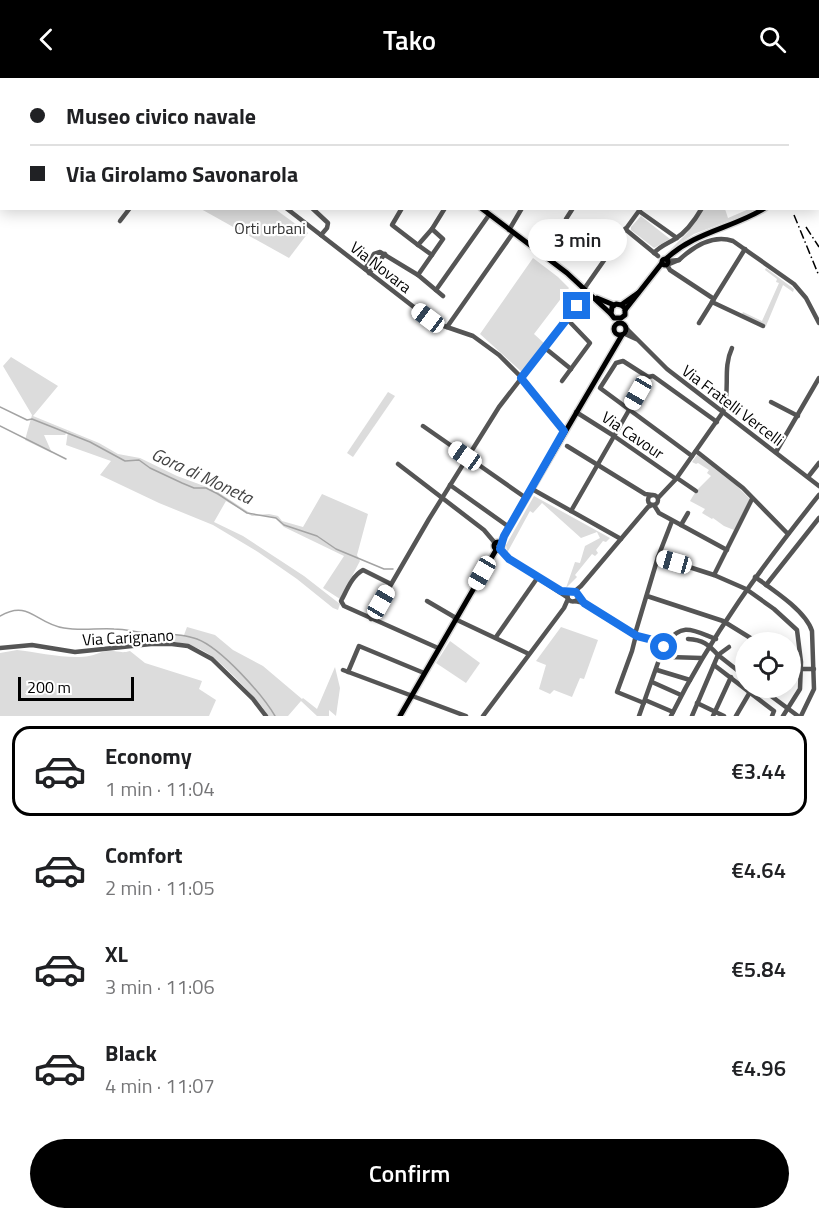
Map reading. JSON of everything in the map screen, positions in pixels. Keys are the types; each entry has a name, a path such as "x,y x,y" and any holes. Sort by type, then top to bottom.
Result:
{"main road":[{"path":"484,210 567,273 612,316 618,319 623,317"},
{"path":"400,716 624,330 625,310 677,250 695,238 761,210"},
{"path":"588,292 614,305 621,305 638,293"},
{"path":"611,351 615,333 611,309 614,305"},
{"path":"621,305 625,310"},
{"path":"615,326 618,323 624,330"},
{"path":"615,333 624,330"}],"street":[{"path":"120,221 128,210"},
{"name":"Via Novara","path":"289,210 428,318 473,336 484,343 521,378 564,431"},
{"path":"314,210 328,223 321,235"},
{"path":"401,210 392,225 432,255"},
{"path":"418,245 444,210"},
{"path":"447,327 511,231 521,210"},
{"path":"572,210 566,219 567,225 606,254"},
{"path":"371,619 499,407 588,292 606,259 606,254 640,210 676,238"},
{"path":"656,254 658,247 676,238 688,228 701,210"},
{"path":"436,290 489,214"},
{"path":"418,275 443,239 432,229"},
{"path":"625,229 665,262 671,272 713,301 763,326"},
{"path":"665,262 679,260 690,249 717,239 733,241 794,284 806,298 819,323"},
{"path":"699,323 745,249"},
{"path":"367,271 385,254 418,275 442,296"},
{"path":"562,381 590,343 567,319"},
{"name":"Via Fratelli Vercelli","path":"624,330 667,369 819,486"},
{"path":"545,348 571,369"},
{"path":"483,716 581,586 651,500 663,493 676,479 717,422 726,404 726,364 732,348"},
{"path":"717,422 653,376 648,376 619,361 600,388 735,481 788,534"},
{"path":"571,512 648,376"},
{"path":"776,452 819,378"},
{"path":"771,402 798,416"},
{"name":"Via Cavour","path":"576,412 696,491"},
{"path":"423,426 526,498"},
{"path":"567,446 651,500 659,513 728,550"},
{"path":"808,477 819,463"},
{"path":"398,464 484,530 509,559 635,634 665,643"},
{"path":"450,485 509,527"},
{"path":"532,489 621,539"},
{"path":"672,520 658,557 638,622 632,651 617,692 672,714 701,658 711,647 746,589 819,495"},
{"path":"714,575 752,499"},
{"path":"681,525 688,513"},
{"path":"766,585 819,518"},
{"path":"658,557 714,575 746,589 774,609 796,632"},
{"path":"391,584 363,570 360,571 341,601 344,606 438,648"},
{"path":"496,638 538,576"},
{"path":"755,577 789,604 810,625 816,667 814,689 799,716 773,698"},
{"path":"647,596 725,623 740,632"},
{"path":"427,601 529,654"},
{"path":"625,628 638,622"},
{"path":"639,716 665,643 671,635 687,630 716,639"},
{"path":"688,639 704,641 735,668"},
{"name":"Via Carignano","path":"0,648 32,645 75,652 92,652 151,644 188,646 212,659 254,699 266,716"},
{"path":"424,673 359,646 346,671 466,716"},
{"path":"692,716 718,655 729,646"},
{"path":"662,655 701,658"},
{"path":"714,665 735,681"},
{"path":"801,669 816,667"},
{"path":"657,670 690,680"},
{"path":"714,714 730,677"},
{"path":"652,682 681,695"},
{"path":"736,716 746,698"},
{"path":"757,698 773,713 781,716 794,698"},
{"path":"698,704 714,714 724,716"}],"green space":[{"name":"Orti urbani","path":"203,210 276,210 308,233 289,258"},
{"path":"703,210 725,210 728,218 747,210 754,210 694,234 670,250 687,233"},
{"path":"641,216 670,239 654,248 631,230"},
{"path":"533,258 569,288 534,334 545,344 523,373 480,334"},
{"path":"766,268 794,289 793,292 783,285 766,326 742,314 743,312 762,321 779,283 765,270"},
{"path":"11,357 58,386 33,416 99,443 118,454 140,458 177,476 215,490 253,515 278,516 282,521 303,527 322,494 368,514 357,555 360,561 340,599 323,588 344,556 284,527 275,518 252,516 226,501 214,522 243,536 304,576 340,604 338,610 258,552 213,525 100,475 111,461 66,445 68,431 65,435 44,435 52,453 25,440 32,415 3,366"},
{"path":"388,392 395,396 353,457 347,453"},
{"path":"697,455 750,499 734,530 702,513 705,509 690,501 696,491 711,476 707,473 709,470 692,462"},
{"path":"534,496 610,538 606,542 603,541 596,550 598,553 595,556 592,554 575,575 577,577 566,588 575,562 580,563 585,546 600,538 597,532 581,538 542,503 533,513 530,511 507,553 506,545"},
{"path":"187,627 215,635 233,650 263,666 317,709 335,667 340,688 336,716 329,710 329,716 317,716 301,701 288,716 268,716 251,694 216,659 196,648 171,641 175,635 184,635"},
{"path":"561,627 598,640 584,679 580,678 572,697 554,690 550,694 539,689 546,665 536,661"},
{"path":"450,641 480,663 466,683 436,663"},
{"path":"17,650 73,657 107,651 130,651 145,663 202,681 199,689 216,700 209,716 0,716 0,653"}],"waterway":[{"name":"Gora di Moneta","path":"0,407 27,420 32,419 90,442 125,461 139,460 150,468 182,483 194,488 206,488 247,513 276,518 284,525 317,536 336,549 384,569 393,569"},
{"path":"0,426 66,459"},
{"path":"0,616 18,610 26,611 54,626 64,628 118,629 197,639 229,662 261,696 275,716"}],"railway":[{"path":"794,215 819,276"},
{"path":"806,227 819,247"}],"route":[{"path":"577,306 521,378 564,431 500,543 502,546 500,549 509,559 561,591 576,592 584,603 637,636 665,643 664,647"}]}
